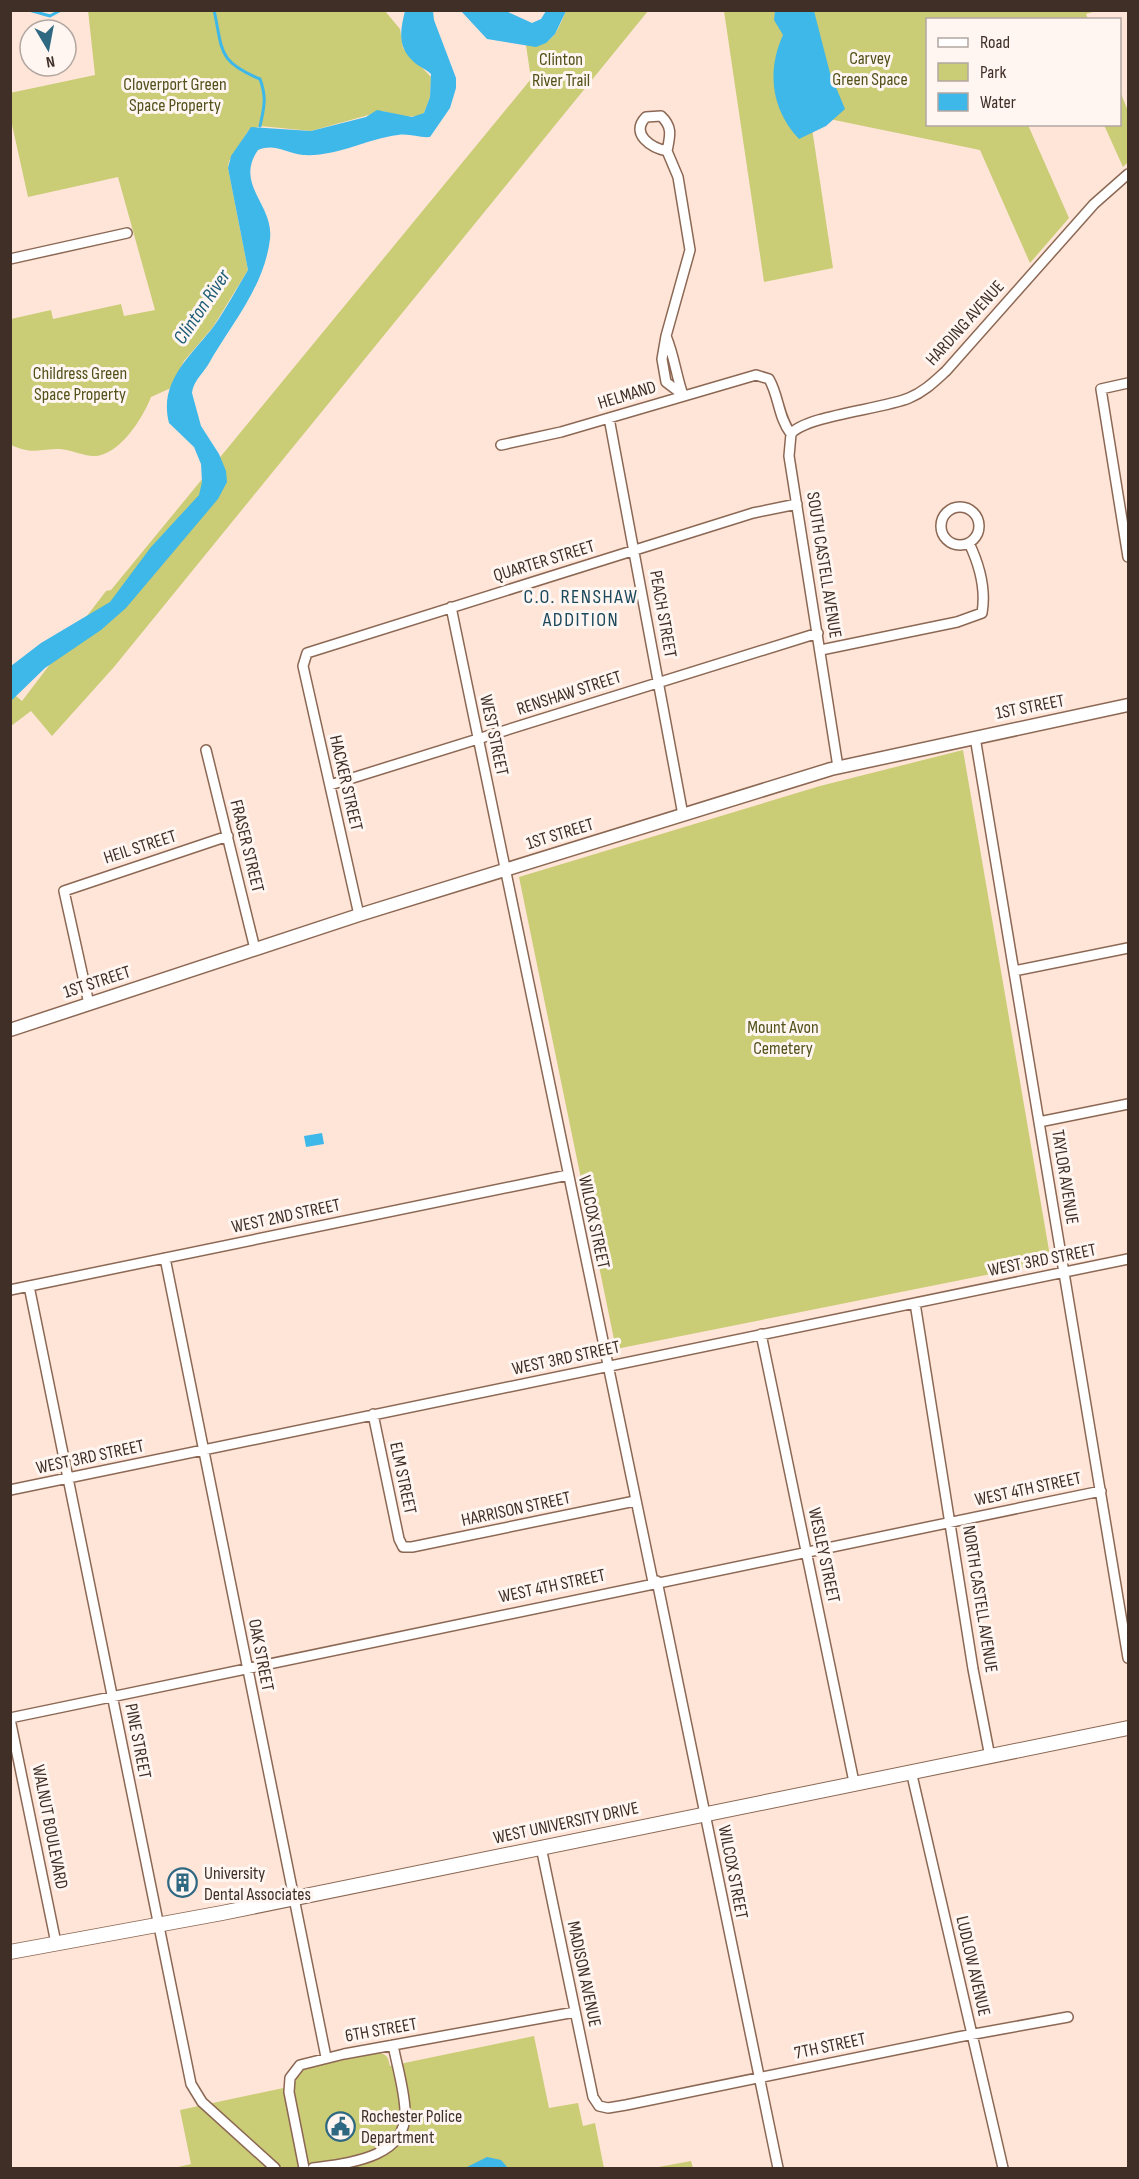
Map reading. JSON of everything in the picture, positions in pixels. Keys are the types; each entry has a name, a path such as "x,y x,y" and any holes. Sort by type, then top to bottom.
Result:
{"main road":[{"name":"WEST UNIVERSITY DRIVE","path":"10,1952 294,1898 854,1782 1128,1728"}],"street":[{"path":"667,151 678,177 690,250 666,336 675,356 678,381 683,395"},
{"name":"HARDING AVENUE","path":"791,434 806,423 896,403 930,386 946,371 1094,204 1128,174"},
{"path":"10,259 127,233"},
{"name":"SOUTH CASTELL AVENUE","path":"764,376 772,385 781,418 791,434 789,456 838,767"},
{"name":"HELMAND","path":"501,445 609,418 747,377 764,376"},
{"path":"1128,383 1101,389 1128,557"},
{"name":"PEACH STREET","path":"609,418 683,815"},
{"name":"QUARTER STREET","path":"304,658 315,649 753,513 797,504"},
{"path":"961,508 976,517 977,534 969,543 957,545 943,533 942,521 950,511 961,508"},
{"path":"821,650 957,622 982,613 984,600 977,559 969,543"},
{"name":"WEST STREET","path":"451,607 505,869"},
{"name":"RENSHAW STREET","path":"330,785 818,633"},
{"name":"HACKER STREET","path":"304,658 303,666 360,915"},
{"name":"1ST STREET","path":"10,1030 360,915 838,767 1128,705"},
{"name":"TAYLOR AVENUE","path":"975,736 1128,1658"},
{"name":"FRASER STREET","path":"206,750 255,950"},
{"name":"HEIL STREET","path":"89,1004 63,891 228,836"},
{"name":"WILCOX STREET","path":"505,869 635,1501 655,1582 777,2169"},
{"path":"1014,971 1128,948"},
{"path":"1039,1122 1128,1104"},
{"name":"WEST 2ND STREET","path":"10,1290 568,1175"},
{"name":"OAK STREET","path":"165,1258 326,2057"},
{"name":"WEST 3RD STREET","path":"10,1491 1128,1259"},
{"name":"PINE STREET","path":"29,1286 189,2074 195,2093 275,2169"},
{"name":"NORTH CASTELL AVENUE","path":"915,1303 973,1669 990,1757"},
{"name":"WESLEY STREET","path":"761,1334 854,1782"},
{"name":"ELM STREET","path":"373,1414 399,1539 403,1547"},
{"name":"WEST 4TH STREET","path":"10,1718 1101,1491"},
{"name":"HARRISON STREET","path":"403,1547 635,1501"},
{"name":"WALNUT BOULEVARD","path":"10,1718 57,1943"},
{"name":"LUDLOW AVENUE","path":"911,1771 1003,2169"},
{"name":"MADISON AVENUE","path":"541,1847 593,2097 599,2106"},
{"name":"6TH STREET","path":"304,2169 289,2085 300,2065 326,2057 575,2012"},
{"name":"7TH STREET","path":"599,2106 620,2106 972,2034 1068,2017"},
{"path":"313,2169 380,2154 393,2145 400,2136 405,2122 405,2108 393,2045"}],"green space":[{"name":"Cloverport Green Space Property","path":"88,10 385,11 400,29 403,48 431,77 430,97 424,113 419,116 404,117 383,111 311,131 260,126 248,131 229,161 228,168 248,270 213,327 184,361 171,388 151,397 136,425 120,444 102,455 92,456 60,449 38,451 11,445 11,319 51,310 53,319 121,304 124,316 155,310 118,177 28,197 11,120 10,93 95,75"},
{"name":"Clinton River Trail","path":"566,11 648,11 114,667 52,736 31,711 11,726 11,692 22,701 106,591 111,590 531,79 526,45 542,44 548,41 556,32"},
{"name":"Carvey Green Space","path":"724,11 1096,11 1086,14 1088,18 926,18 926,126 1028,126 1069,218 1030,263 980,150 810,115 833,268 764,282"},
{"path":"1121,94 1128,111 1128,162 1123,167 1104,126 1121,126"},
{"name":"Mount Avon Cemetery","path":"963,750 1051,1262 616,1349 519,877 820,786"},
{"path":"534,2036 549,2108 578,2103 583,2126 595,2123 604,2168 174,2168 191,2164 180,2110 293,2086 298,2074 304,2068 378,2053 387,2057 390,2066"},
{"path":"691,2161 693,2168 653,2168"}],"water":[{"path":"405,11 433,11 434,20 456,78 456,88 450,108 430,137 398,135 340,151 316,155 297,154 275,148 258,150 252,162 250,174 270,227 267,257 254,290 196,382 192,393 201,426 219,454 226,471 227,482 218,499 126,608 101,630 45,668 11,701 11,666 41,643 110,602 151,547 199,495 202,482 201,464 194,447 169,423 168,394 179,370 214,326 248,270 228,168 231,156 251,127 311,131 366,117 377,110 412,117 424,113 430,97 431,74 415,63 405,51 401,32"},
{"path":"461,11 506,11 532,23 541,19 546,11 566,11 555,34 546,43 536,47 487,39"},
{"path":"775,11 814,11 830,73 845,109 826,126 799,139 783,116 774,90 775,63 783,35 774,20"},
{"path":"322,1133 324,1144 306,1147 304,1136"},
{"path":"487,2157 501,2160 508,2168 465,2168"}],"waterway":[{"path":"29,10 50,16 61,10"},
{"path":"214,10 224,53 236,66 260,79 264,97 260,126"}],"place":[{"name":"University Dental Associates","path":"183,1883"},
{"name":"Rochester Police Department","path":"340,2126"}],"district":[{"name":"C.O. RENSHAW ADDITION","path":"581,608"}],"water label":[{"name":"Clinton River","path":"202,307"}],"park label":[{"name":"Childress Green Space Property","path":"80,383"}]}
